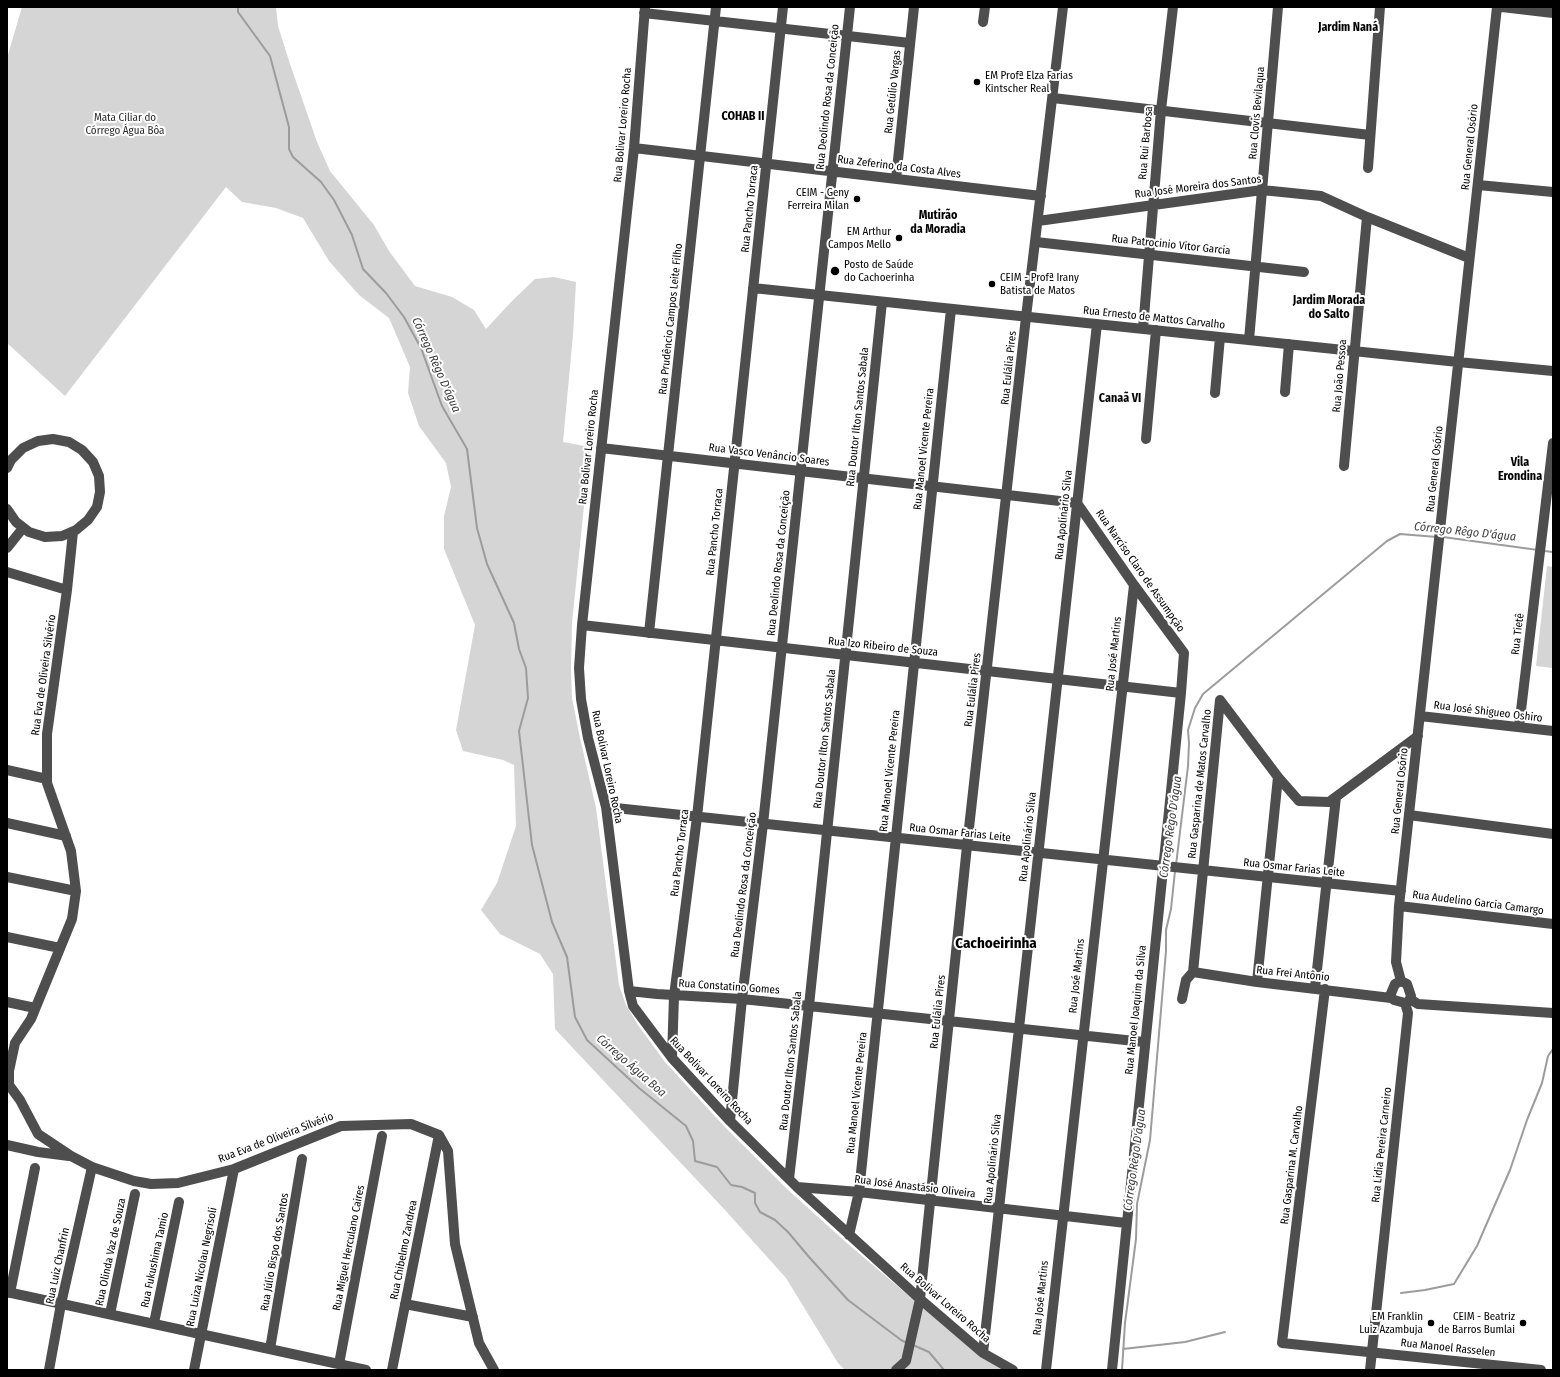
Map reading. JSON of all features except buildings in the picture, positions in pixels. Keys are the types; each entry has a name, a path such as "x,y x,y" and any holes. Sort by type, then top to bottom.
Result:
{"street":[{"name":"Rua Prudêncio Campos Leite Filho","path":"649,633 716,7"},
{"name":"Rua Pancho Torraca","path":"672,1058 674,996 697,817 783,7"},
{"name":"Rua Deolindo Rosa da Conceição","path":"730,1121 850,7"},
{"name":"Rua Getúlio Vargas","path":"896,179 914,7"},
{"path":"983,22 984,7"},
{"name":"Rua Eulália Pires","path":"896,1370 906,1361 920,1299 967,846 1026,317 1042,196 1063,7"},
{"name":"Rua Rui Barbosa","path":"1143,329 1161,110 1173,7"},
{"name":"Rua Clovis Bevilaqua","path":"1249,340 1278,7"},
{"path":"1368,168 1380,7"},
{"name":"Rua General Osório","path":"1401,981 1396,962 1399,906 1497,7"},
{"path":"1502,7 1553,13"},
{"path":"645,10 715,21 910,43"},
{"name":"Rua Bolivar Loreiro Rocha","path":"645,10 634,148 582,625 579,668 581,699 588,738 606,807 629,991 633,1006 672,1058 730,1121 797,1187 920,1299 983,1353 1013,1370"},
{"path":"1053,98 1370,135"},
{"name":"Rua Zeferino da Costa Alves","path":"634,148 1042,196"},
{"path":"1478,185 1553,192"},
{"name":"Rua José Moreira dos Santos","path":"1038,221 1262,190 1321,196 1367,217 1469,258"},
{"name":"Rua João Pessoa","path":"1344,466 1367,217"},
{"name":"Rua Patrocinio Vitor Garcia","path":"1036,242 1304,272"},
{"name":"Rua Ernesto de Mattos Carvalho","path":"753,288 1553,371"},
{"name":"Rua Doutor Ilton Santos Sabala","path":"789,1179 809,1006 882,302"},
{"name":"Rua Manoel Vicente Pereira","path":"849,1235 859,1192 951,309"},
{"name":"Rua Apolinário Silva","path":"983,1353 1097,324"},
{"path":"1146,439 1156,330"},
{"path":"1215,394 1220,337"},
{"path":"1285,392 1289,344"},
{"path":"7,468 11,460 22,448 38,441 53,439 69,442 82,450 93,462 99,476 100,492 97,507 88,520 73,532 62,536 45,537 29,532 9,517"},
{"name":"Rua Tietê","path":"1519,727 1553,442"},
{"name":"Rua Vasco Venâncio Soares","path":"601,448 1077,503"},
{"name":"Rua Narcíso Claro de Assumpção","path":"1077,503 1134,585 1184,653"},
{"path":"7,548 24,528"},
{"name":"Rua Eva de Oliveira Silvério","path":"73,532 67,590 47,734 47,783 71,851 76,891 72,919 31,1019 15,1043 8,1071 9,1085 20,1100 38,1134 71,1156 92,1167 134,1181 151,1184 178,1183 234,1169 341,1126 411,1124 439,1135"},
{"path":"7,572 67,590"},
{"name":"Rua José Martins","path":"1046,1370 1062,1216 1134,585"},
{"name":"Rua Izo Ribeiro de Souza","path":"582,625 1181,693"},
{"name":"Rua Manoel Joaquim da Silva","path":"1112,1370 1144,1042 1165,867 1184,653"},
{"name":"Rua Gasparina de Matos Carvalho","path":"1204,870 1220,700 1278,777"},
{"name":"Rua José Shigueo Oshiro","path":"1420,716 1553,731"},
{"path":"1278,777 1299,801 1328,802 1418,736"},
{"path":"7,770 47,779"},
{"path":"1257,982 1278,777"},
{"name":"Rua Gasparina M. Carvalho","path":"1282,1343 1320,989 1327,883 1336,797"},
{"name":"Rua Osmar Farias Leite","path":"606,807 1401,891"},
{"path":"1409,814 1553,834"},
{"path":"7,823 66,836"},
{"path":"1182,999 1186,980 1193,972 1204,870"},
{"path":"7,877 76,891"},
{"name":"Rua Audelino Garcia Camargo","path":"1399,906 1553,924"},
{"path":"7,937 60,948"},
{"name":"Rua Frei Antônio","path":"1193,972 1257,982 1391,998"},
{"path":"1407,1001 1411,996 1407,984 1401,981 1395,984 1390,993 1391,998 1418,1004 1553,1013"},
{"name":"Rua Constatino Gomes","path":"629,991 674,996 742,999 950,1021"},
{"name":"Rua Lidia Pereira Carneiro","path":"1372,1353 1408,1013 1407,1001"},
{"path":"7,1002 35,1008"},
{"path":"950,1021 1144,1042"},
{"path":"439,1135 448,1151 455,1244 480,1343 494,1370"},
{"name":"Rua Chibelmo Zandrea","path":"392,1370 439,1135"},
{"name":"Rua Miguel Herculano Caires","path":"339,1364 382,1136"},
{"path":"7,1145 38,1152 71,1156"},
{"name":"Rua Júlio Bispo dos Santos","path":"270,1349 302,1159"},
{"name":"Rua Luiz Chanfrin","path":"49,1370 61,1304 92,1167"},
{"path":"35,1168 9,1292 366,1370"},
{"name":"Rua Luiza Nicolau Negrisoli","path":"194,1370 234,1169"},
{"name":"Rua José Anastásio Oliveira","path":"797,1187 859,1192 1126,1223"},
{"name":"Rua Olinda Vaz de Souza","path":"110,1314 135,1194"},
{"name":"Rua Fukushima Tamio","path":"154,1324 179,1202"},
{"path":"406,1304 473,1317"},
{"name":"Rua Manoel Rasselen","path":"1282,1343 1541,1370"},
{"path":"1370,1370 1372,1353"}],"green space":[{"name":"Mata Ciliar do Córrego Água Bôa","path":"22,7 276,7 278,26 289,61 317,142 330,171 374,225 389,251 415,286 452,297 474,310 486,329 535,279 554,277 576,282 573,335 563,442 590,447 572,623 572,698 596,808 619,985 626,1005 638,1025 665,1062 723,1125 786,1188 848,1244 982,1358 1004,1370 845,1370 838,1363 786,1278 725,1210 555,1029 553,974 540,954 500,934 481,910 497,883 516,826 514,765 503,760 463,751 456,730 475,625 444,549 444,516 451,487 446,463 419,426 408,393 410,367 389,318 359,295 329,261 303,218 276,208 242,202 226,187 65,396 7,343 7,58"},
{"path":"1547,566 1553,567 1553,668 1536,666"}],"waterway":[{"name":"Córrego Água Boa","path":"238,7 238,12 270,56 289,127 289,149 293,157 321,182 334,200 352,235 363,269 386,293 404,317 421,348 442,406 467,449 477,528 487,564 514,623 519,649 526,668 528,698 519,731 532,845 552,922 567,957 575,1017 587,1040 639,1088 686,1126 693,1141 695,1161 717,1167 731,1185 742,1187 755,1193 755,1203 760,1212 775,1220 788,1232 848,1300 907,1343"},
{"name":"Córrego Rêgo D'água","path":"1176,865 1188,766 1188,730 1195,708 1203,694 1387,541 1400,534 1437,537"},
{"name":"Córrego Rêgo D'água","path":"1443,537 1538,550"},
{"name":"Córrego Rêgo D'água","path":"1544,551 1553,552"},
{"name":"Córrego Rêgo D'água","path":"1122,1370 1125,1323 1136,1239 1137,1204 1150,1140 1166,951 1166,930 1171,909 1175,871"},
{"path":"1401,1293 1454,1284 1477,1246 1510,1170 1527,1120 1542,1083 1548,1056 1553,1049"},
{"path":"1123,1349 1185,1342 1225,1332"},
{"name":"Córrego Água Boa","path":"913,1345 929,1352 944,1370"}],"place":[{"name":"EM Profª Elza Farias Kintscher Real","path":"977,82"},
{"name":"CEIM - Geny Ferreira Milan","path":"857,199"},
{"name":"EM Arthur Campos Mello","path":"899,238"},
{"name":"Posto de Saúde do Cachoerinha","path":"835,271"},
{"name":"CEIM - Profª Irany Batista de Matos","path":"992,284"},
{"name":"EM Franklin Luiz Azambuja","path":"1431,1323"},
{"name":"CEIM - Beatriz de Barros Bumlai","path":"1523,1323"}],"district":[{"name":"Jardim Naná","path":"1348,28"},
{"name":"COHAB II","path":"743,117"},
{"name":"Mutirão da Moradia","path":"938,223"},
{"name":"Jardim Morada do Salto","path":"1329,308"},
{"name":"Canaã VI","path":"1120,399"},
{"name":"Vila Erondina","path":"1520,470"},
{"name":"Cachoeirinha","path":"996,944"}]}
